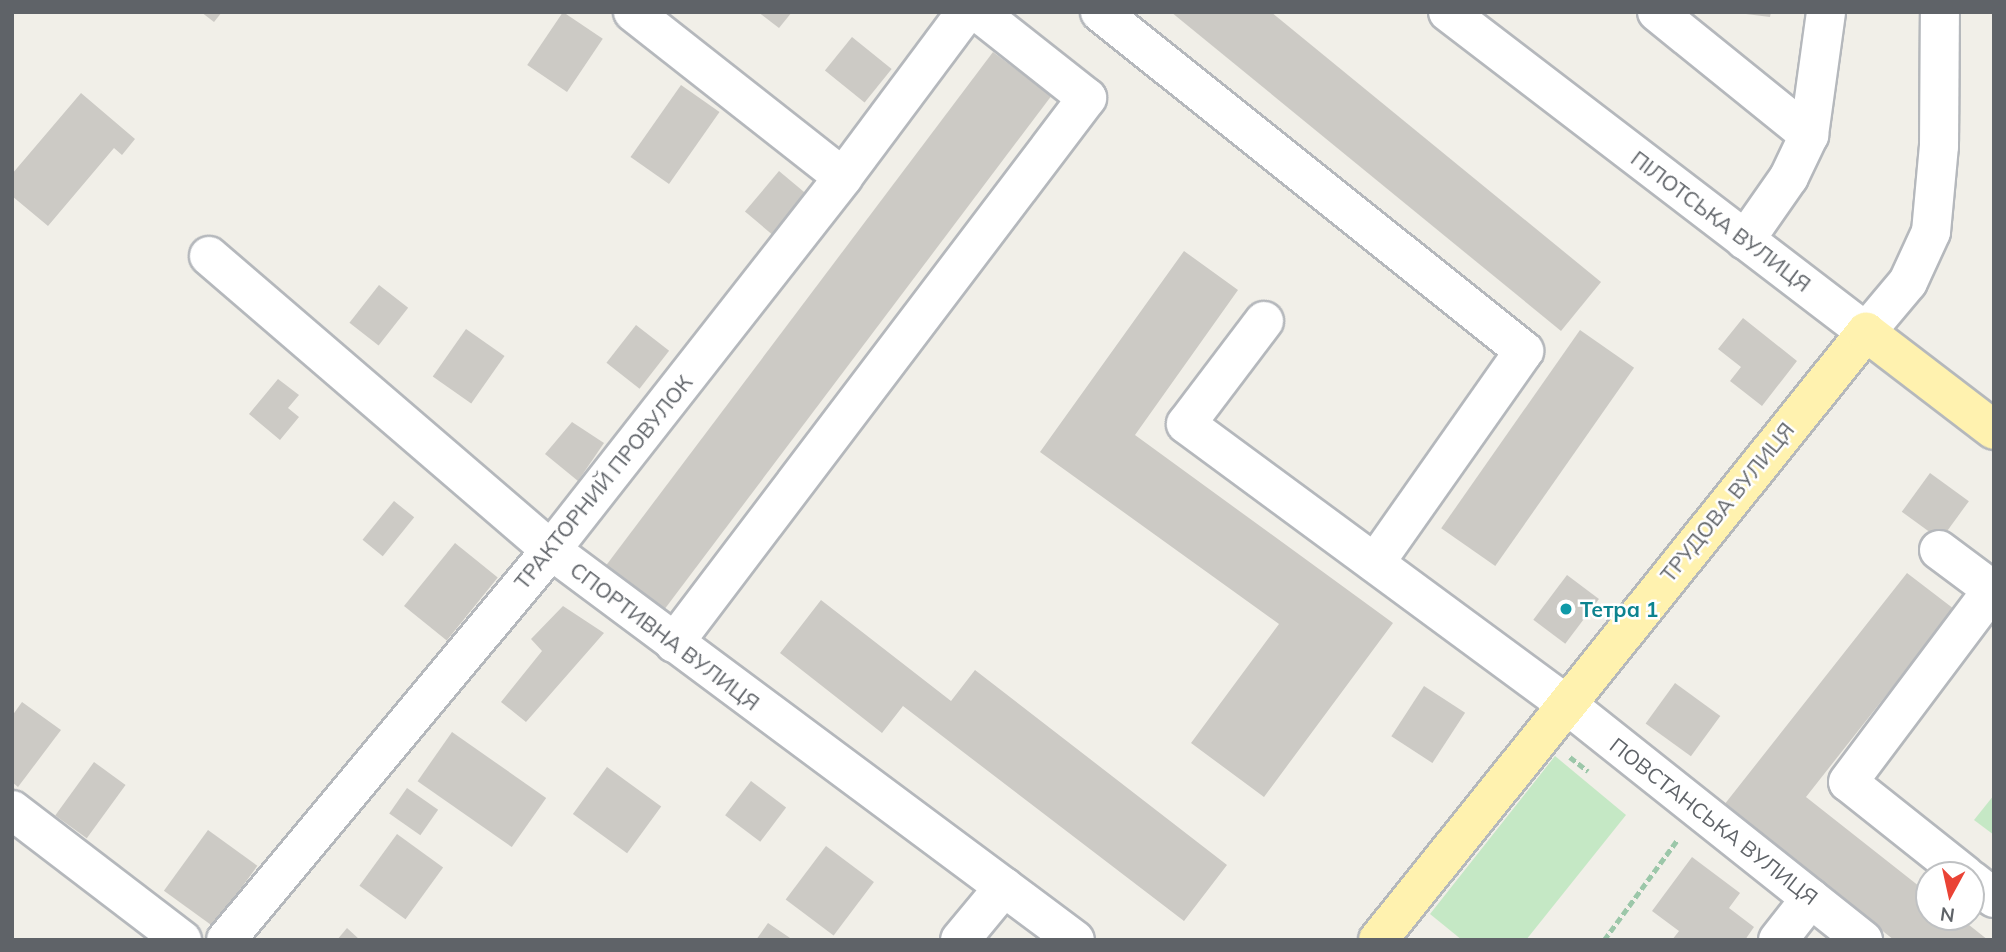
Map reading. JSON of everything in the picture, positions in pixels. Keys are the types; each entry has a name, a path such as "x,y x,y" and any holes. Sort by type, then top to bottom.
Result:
{"main road":[{"name":"ПІЛОТСЬКА ВУЛИЦЯ","path":"1866,332 1994,430"},
{"name":"ТРУДОВА ВУЛИЦЯ","path":"1378,940 1565,703 1866,332"}],"street":[{"path":"633,12 843,177"},
{"name":"ТРАКТОРНИЙ ПРОВУЛОК","path":"226,940 551,550 843,177 966,12"},
{"path":"674,643 1087,98 978,12"},
{"path":"1100,12 1524,351 1375,563"},
{"name":"ПІЛОТСЬКА ВУЛИЦЯ","path":"1448,12 1866,332"},
{"path":"1657,12 1809,135"},
{"path":"1745,240 1788,177 1809,135 1826,12"},
{"name":"ТРУДОВА ВУЛИЦЯ","path":"1866,332 1908,282 1931,232 1939,146 1940,12"},
{"name":"СПОРТИВНА ВУЛИЦЯ","path":"209,256 551,550 1075,940"},
{"name":"ПОВСТАНСЬКА ВУЛИЦЯ","path":"1264,321 1186,424 1565,703 1863,940"},
{"path":"1939,550 1993,591 1848,782 1947,861"},
{"path":"12,810 182,940"},
{"path":"960,940 1004,887"},
{"path":"1778,940 1811,898"}],"path":[{"path":"1604,940 1699,810"}],"green space":[{"path":"1555,756 1626,815 1526,940 1462,940 1430,914"},
{"path":"1994,795 1994,835 1974,820"}],"building":[{"path":"201,12 222,12 214,22"},
{"path":"563,12 603,39 567,92 527,65"},
{"path":"758,12 792,12 779,28"},
{"path":"1171,12 1271,12 1601,282 1561,331"},
{"path":"1730,12 1771,12 1770,17"},
{"path":"852,37 892,69 865,103 825,70"},
{"path":"993,52 1051,96 664,609 606,566"},
{"path":"681,85 720,112 669,184 631,157"},
{"path":"81,93 135,139 122,155 114,148 48,226 12,196 12,174"},
{"path":"779,171 809,196 775,237 745,212"},
{"path":"1184,251 1238,290 1135,435 1393,623 1264,797 1191,743 1279,624 1040,452"},
{"path":"379,285 408,308 379,346 349,323"},
{"path":"1743,318 1797,361 1762,406 1730,381 1741,367 1718,349"},
{"path":"636,325 669,351 640,389 606,363"},
{"path":"466,329 505,356 471,403 433,377"},
{"path":"1580,330 1634,368 1495,566 1441,528"},
{"path":"278,379 299,395 288,408 299,417 280,440 249,414"},
{"path":"572,422 604,443 578,481 545,454"},
{"path":"1930,473 1969,501 1941,540 1902,512"},
{"path":"394,501 414,517 383,556 363,540"},
{"path":"455,543 498,578 447,641 404,606"},
{"path":"1907,573 1954,609 1806,797 1915,883 1915,931 1977,931 1988,940 1894,940 1724,805"},
{"name":"Тетра 1","path":"1567,575 1599,599 1565,644 1533,620"},
{"path":"821,600 951,701 975,670 1227,865 1184,921 903,706 882,733 780,653"},
{"path":"563,606 604,633 526,722 501,702 542,651 531,639"},
{"path":"1675,683 1720,716 1691,756 1646,723"},
{"path":"1424,686 1465,713 1432,763 1391,736"},
{"path":"22,702 61,730 18,787 12,782 12,716"},
{"path":"452,732 546,798 512,847 418,781"},
{"path":"94,762 126,785 87,838 55,815"},
{"path":"607,767 661,806 627,853 573,814"},
{"path":"751,781 786,807 760,842 725,815"},
{"path":"407,788 438,810 420,835 389,813"},
{"path":"208,830 257,866 213,927 164,891"},
{"path":"397,834 443,868 405,919 359,886"},
{"path":"826,846 874,882 834,936 786,900"},
{"path":"1692,857 1740,893 1729,908 1754,927 1745,940 1672,940 1679,931 1652,911"},
{"path":"768,923 793,940 756,940"},
{"path":"347,928 360,940 337,940"}],"place":[{"name":"Тетра 1","path":"1566,609"}]}
